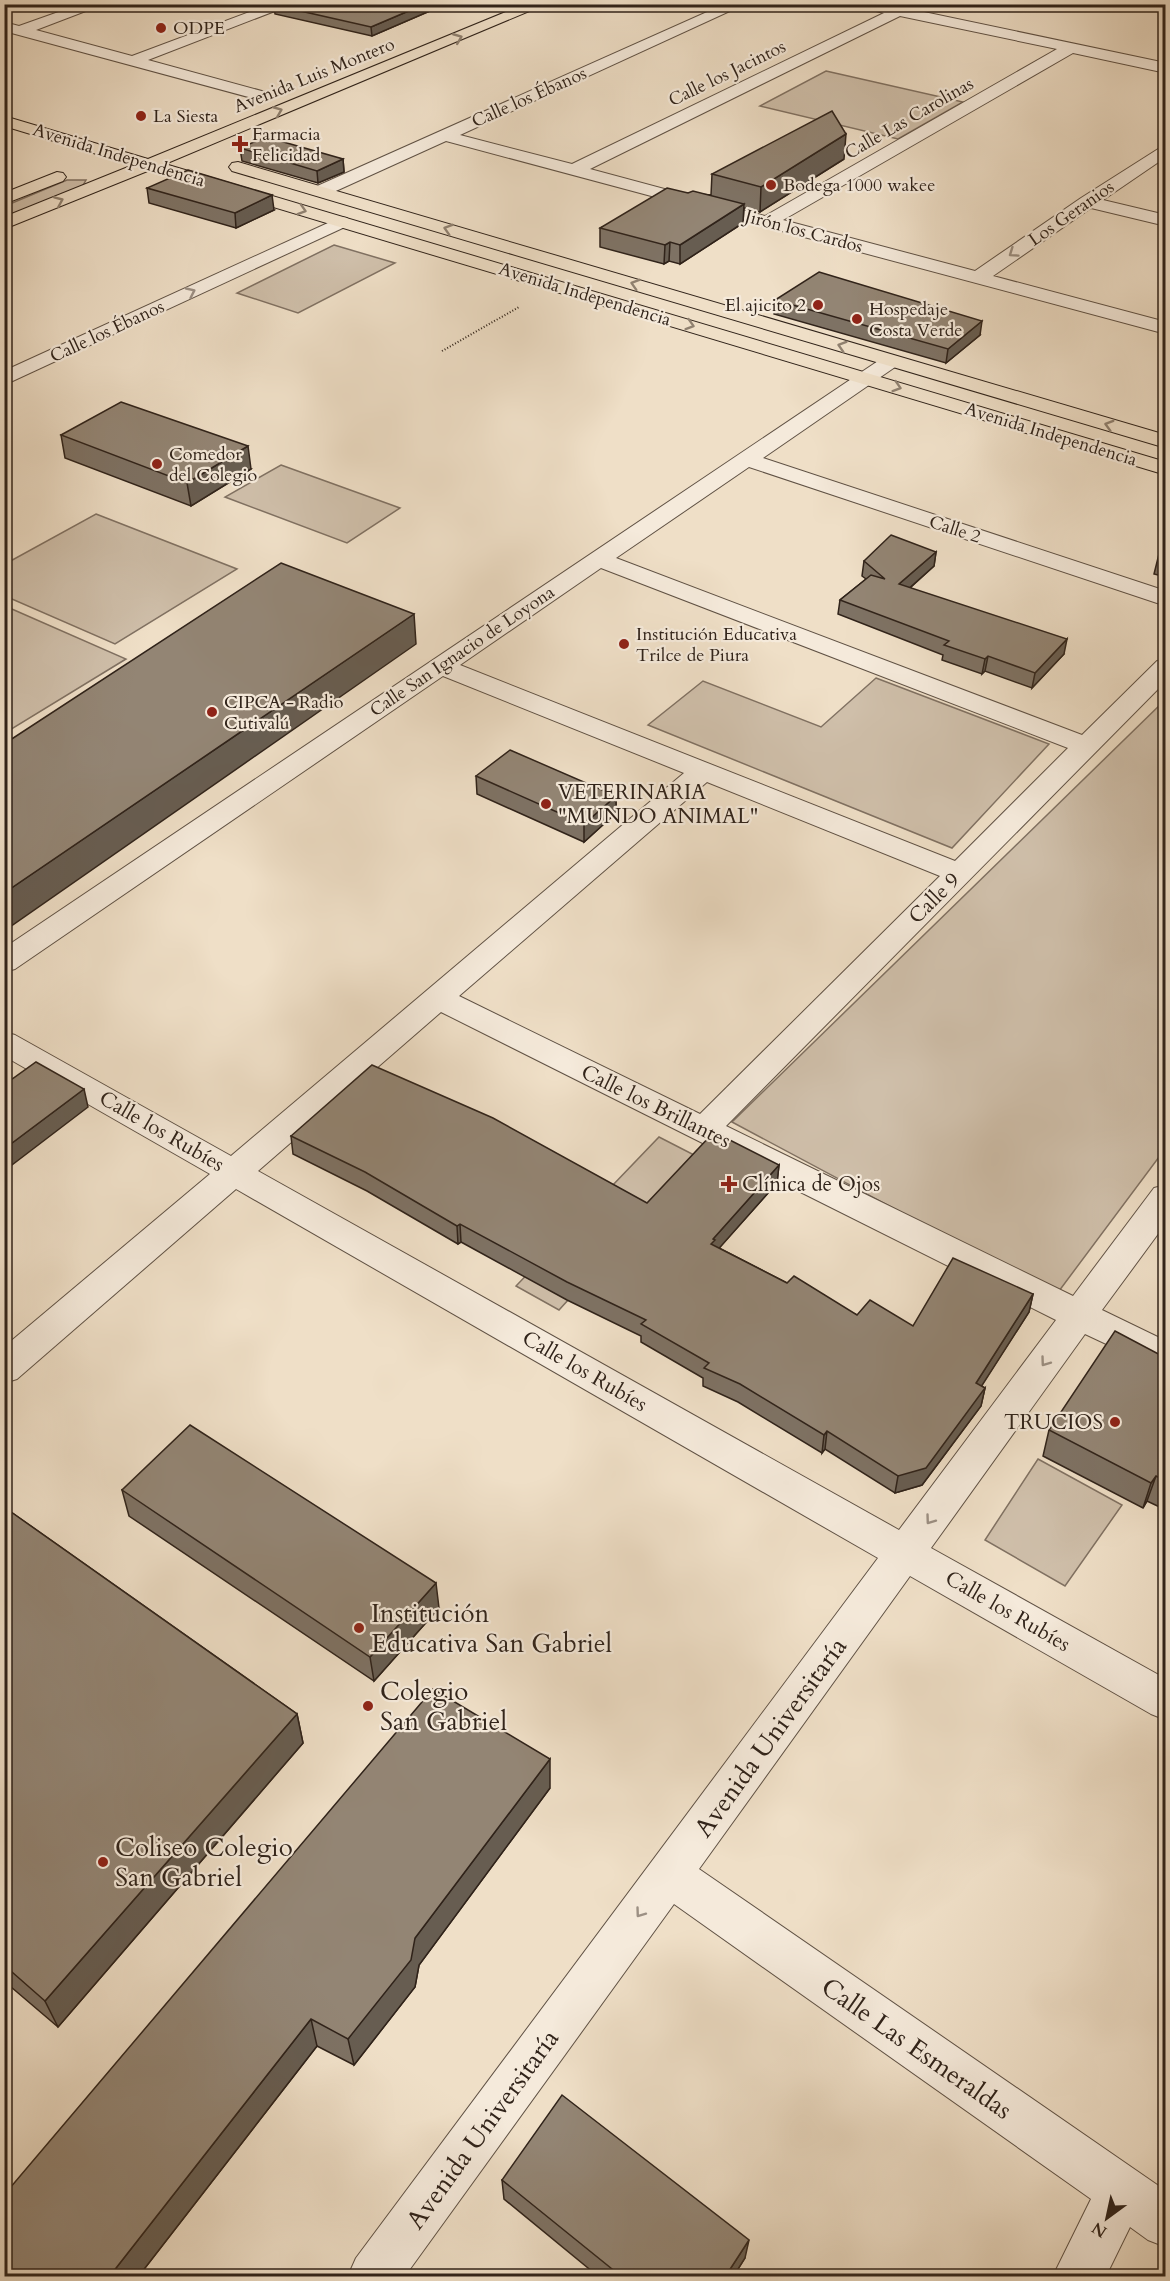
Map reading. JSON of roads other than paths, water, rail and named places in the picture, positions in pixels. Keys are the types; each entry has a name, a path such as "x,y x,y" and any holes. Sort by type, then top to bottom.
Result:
{"main road":[{"name":"Avenida Luis Montero","path":"4,224 539,4"},
{"name":"Avenida Luis Montero","path":"242,105 268,94"},
{"name":"Avenida Independencia","path":"4,121 1166,468"},
{"name":"Avenida Independencia","path":"158,145 321,191 1166,442"},
{"path":"92,163 136,146"},
{"path":"4,199 70,172"}],"street":[{"path":"21,30 97,4"},
{"path":"135,60 286,4"},
{"name":"Calle los Ébanos","path":"321,191 738,4"},
{"path":"863,4 1166,68"},
{"name":"Calle los Jacintos","path":"574,170 897,12"},
{"path":"4,26 268,94"},
{"name":"Calle Las Carolinas","path":"767,222 1070,48"},
{"name":"Jirón los Cardos","path":"443,135 1166,328"},
{"name":"Los Geranios","path":"978,278 1166,149"},
{"path":"1087,202 1166,221"},
{"name":"Calle los Ébanos","path":"4,379 340,222"},
{"name":"Calle San Ignacio de Loyona","path":"4,962 891,361"},
{"name":"Calle 2","path":"746,459 1166,599"},
{"path":"598,559 1086,746"},
{"path":"441,666 959,873"},
{"name":"Calle 9","path":"703,1130 1166,666"},
{"path":"4,1369 703,771"},
{"name":"Calle los Brillantes","path":"438,998 1166,1358"},
{"name":"Calle los Rubíes","path":"4,1042 1166,1701"},
{"name":"Avenida Universitaría","path":"374,2277 1166,1197"},
{"name":"Calle Las Esmeraldas","path":"669,1874 1166,2222"},
{"path":"1079,2277 1122,2191"}],"place":[{"name":"ODPE","path":"161,28"},
{"name":"La Siesta","path":"141,116"},
{"name":"Farmacia Felicidad","path":"240,144"},
{"name":"Bodega 1000 wakee","path":"771,185"},
{"name":"El ajicito 2","path":"818,305"},
{"name":"Hospedaje Costa Verde","path":"857,319"},
{"name":"Comedor del Colegio","path":"157,464"},
{"name":"Institución Educativa Trilce de Piura","path":"624,644"},
{"name":"CIPCA - Radio Cutivalú","path":"212,712"},
{"name":"VETERINARIA \"MUNDO ANIMAL\"","path":"546,804"},
{"name":"Clínica de Ojos","path":"729,1184"},
{"name":"TRUCIOS","path":"1115,1422"},
{"name":"Institución Educativa San Gabriel","path":"359,1628"},
{"name":"Colegio San Gabriel","path":"368,1706"},
{"name":"Coliseo Colegio San Gabriel","path":"103,1862"}]}
